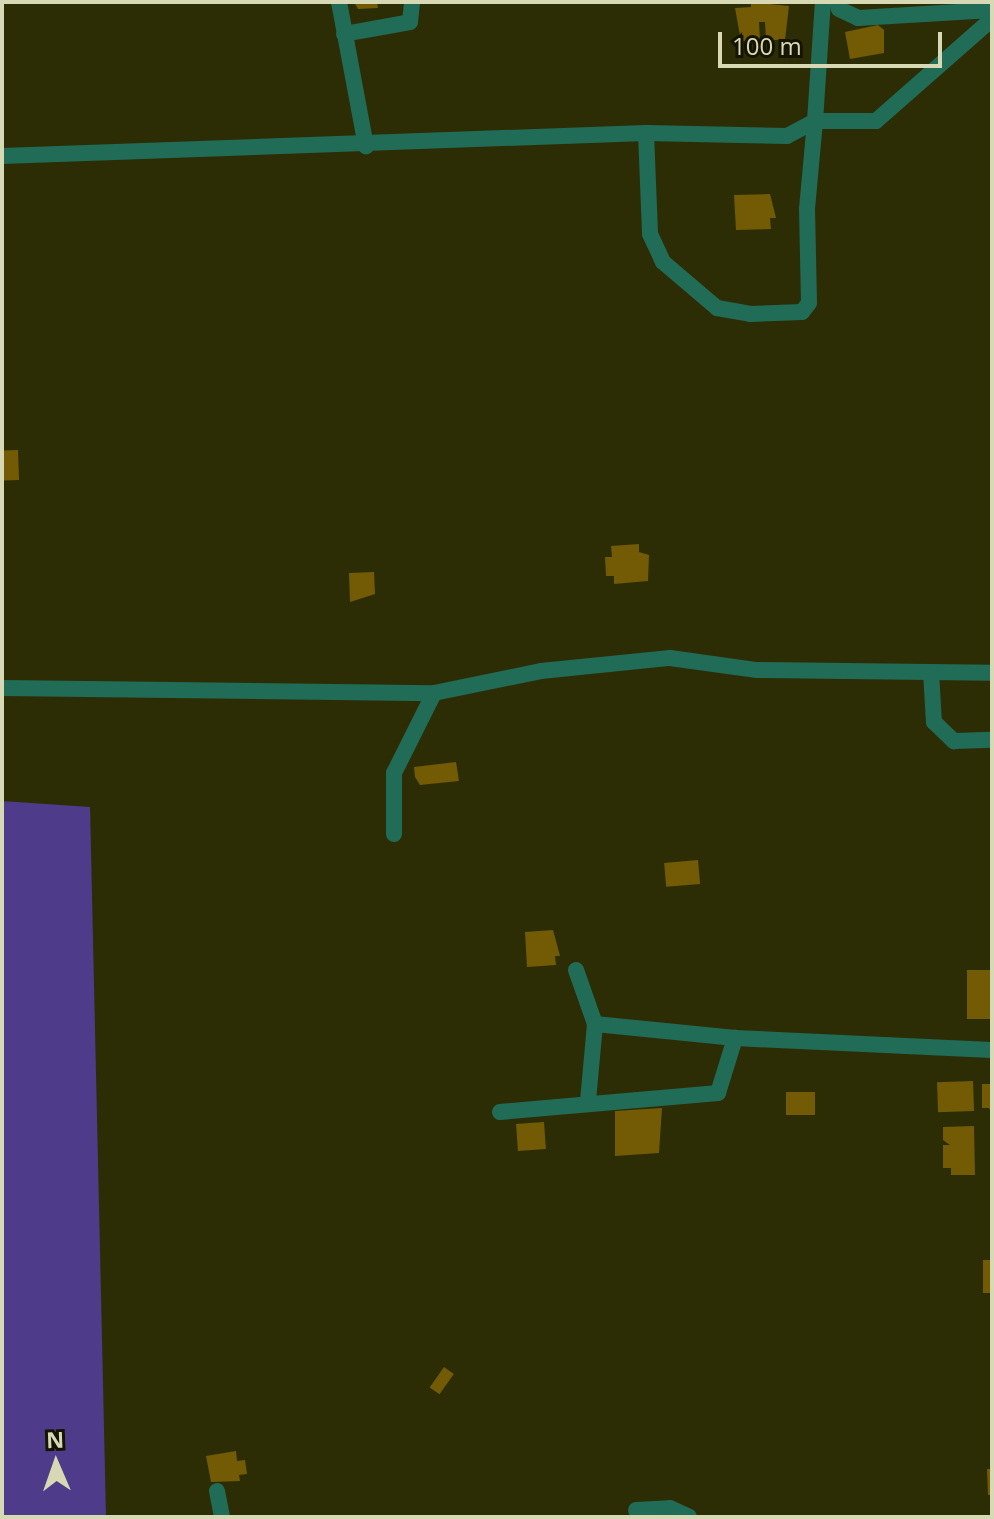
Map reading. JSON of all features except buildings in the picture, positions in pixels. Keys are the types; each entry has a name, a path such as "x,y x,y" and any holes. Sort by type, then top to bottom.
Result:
{"street":[{"path":"339,2 366,146"},
{"path":"344,34 410,22 412,2"},
{"path":"646,133 650,234 663,262 717,308 750,314 802,312 809,303 807,209 823,2"},
{"path":"837,2 839,9 858,18 992,10"},
{"path":"2,156 366,146 646,133 787,136 815,121 876,121 992,19"},
{"path":"2,688 434,693 541,671 670,658 757,670 992,673"},
{"path":"931,672 934,722 954,741 992,740"},
{"path":"394,834 394,773 434,693"},
{"path":"576,970 595,1024 588,1101"},
{"path":"595,1024 735,1038 992,1050"},
{"path":"500,1112 588,1101 718,1093 735,1038"},
{"path":"217,1491 222,1517"},
{"path":"636,1510 670,1508 689,1517"}],"shaded area":[{"path":"2,801 90,807 106,1517 2,1517"}]}
